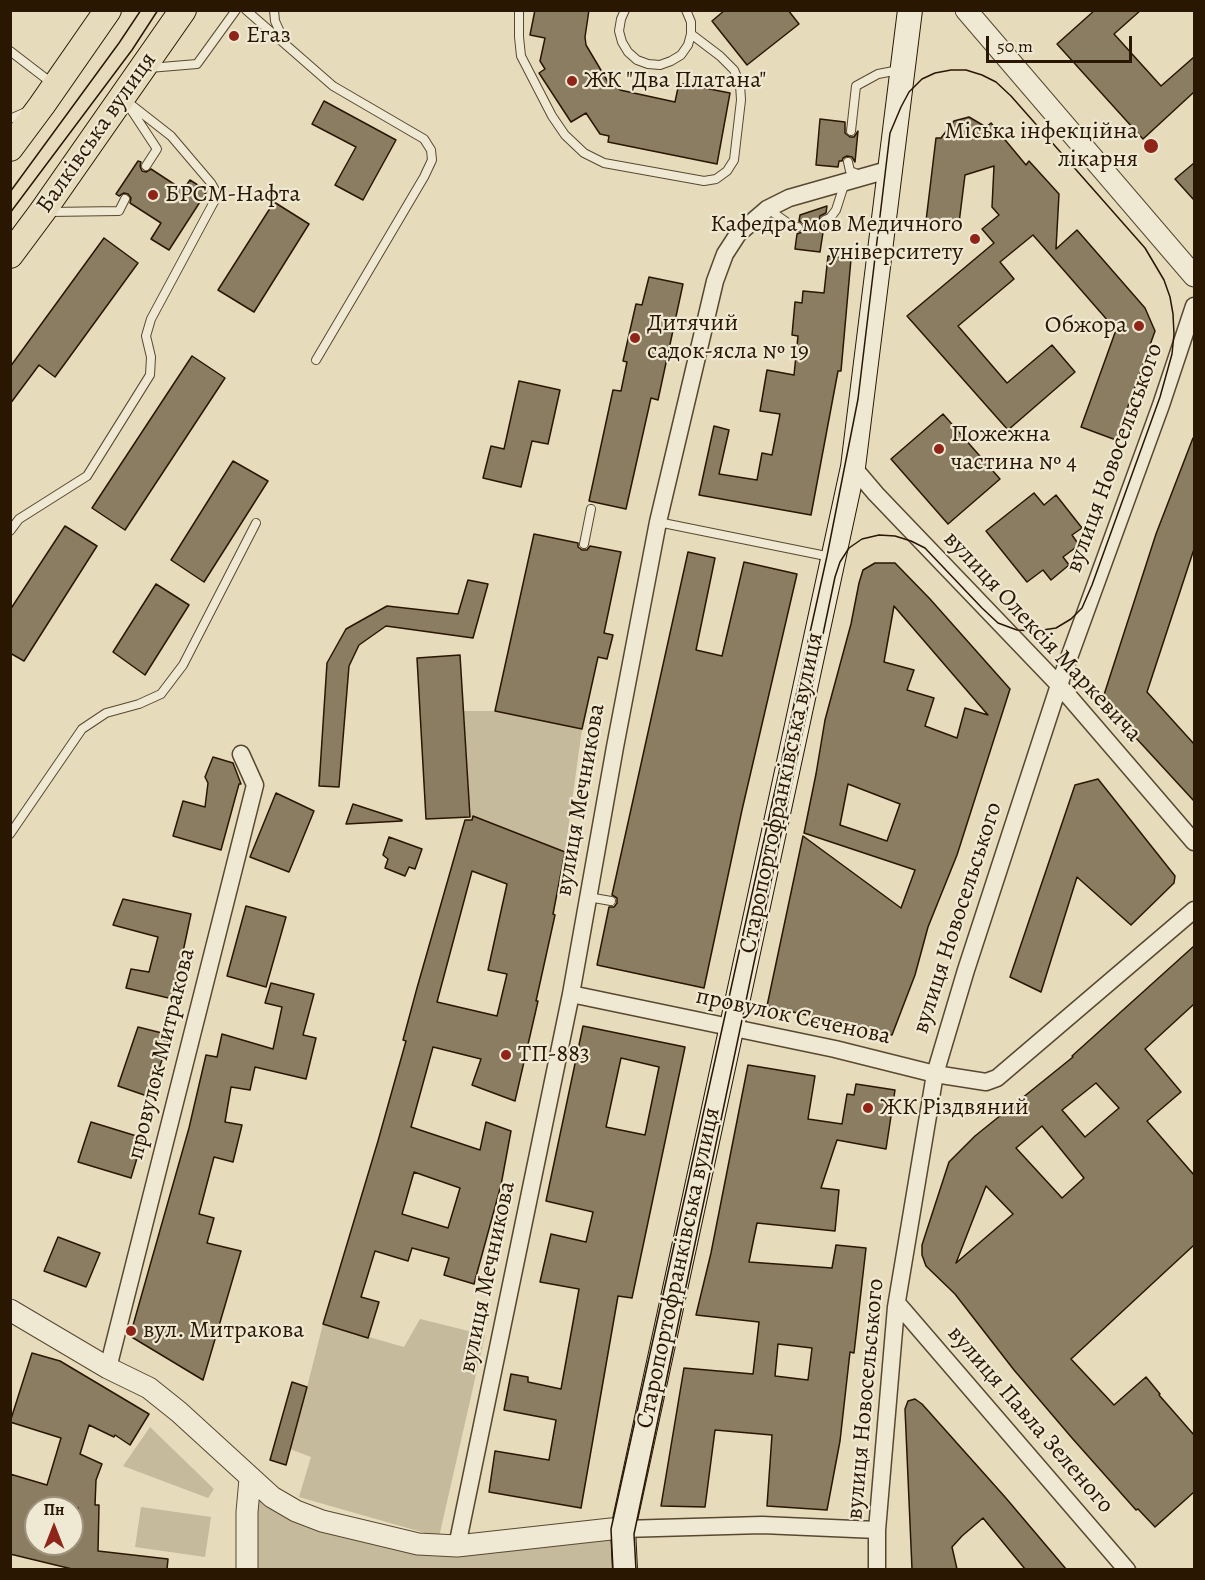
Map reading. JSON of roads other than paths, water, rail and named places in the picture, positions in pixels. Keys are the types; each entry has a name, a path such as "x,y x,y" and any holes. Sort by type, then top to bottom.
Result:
{"main road":[{"path":"10,148 108,10"},
{"name":"Балківська вулиця","path":"10,255 183,10"},
{"name":"Старопортофранківська вулиця","path":"625,1569 623,1529 853,467 910,10"}],"street":[{"path":"966,10 1194,276"},
{"name":"вулиця Мечникова","path":"457,1546 571,994 658,522 715,281 725,254 738,234 767,209 789,198 891,169"},
{"name":"вулиця Новосельського","path":"877,1569 877,1530 897,1303 935,1074 966,970 1059,685 1161,405 1194,306"},
{"name":"вулиця Олексія Маркевича","path":"853,467 876,494 1059,685 1194,842"},
{"name":"провулок Митракова","path":"108,1368 255,785 241,754"},
{"name":"провулок Сєченова","path":"571,994 841,1051 935,1074 986,1082 997,1077 1194,910"},
{"name":"вулиця Павла Зеленого","path":"897,1303 1127,1569"},
{"path":"10,1310 108,1368 149,1388 179,1412 250,1479 283,1505 322,1521 418,1544 457,1546 610,1529 762,1525 877,1530"},
{"path":"247,1569 247,1512 250,1479"}],"lane":[{"path":"143,69 197,64 236,10"},
{"path":"246,10 333,86 424,140 431,150 432,160 316,360"},
{"path":"274,10 286,46"},
{"path":"519,10 522,56 552,116 565,135 584,153 604,164 704,181 716,179 727,171 734,160 741,100 740,84 734,70 691,34"},
{"path":"625,10 621,19 620,31 622,42 628,52 637,60 660,65 671,62 681,55 688,45 691,22 686,10"},
{"path":"10,51 49,95 10,119"},
{"path":"851,131 856,86 878,74 903,70"},
{"path":"123,97 157,149 146,166"},
{"path":"10,531 20,519 87,476 100,456 150,375 151,357 146,336 151,319 216,198 211,183 171,136 123,97"},
{"path":"848,162 850,171 863,176"},
{"path":"825,220 830,218 836,210 845,182"},
{"path":"42,212 119,211 124,199"},
{"path":"767,209 795,228 798,227"},
{"path":"584,544 591,509"},
{"path":"10,834 82,729 106,713 139,704 160,694 183,665 256,522"},
{"path":"658,522 832,557"},
{"path":"588,897 611,901"}],"tram line":[{"path":"10,192 141,10"},
{"path":"10,213 132,50 158,10"},
{"path":"613,1570 611,1529 827,556 858,399 890,133 909,92 922,79 935,73 966,70 996,82 1011,96 1145,248 1164,280 1170,297 1174,334 1172,354 1160,397 1092,585 1082,608 1071,619 1056,628 1036,631 1017,630 998,623 925,548 895,536 879,535 862,539 849,548 840,562 634,1534 636,1570"}],"place":[{"name":"Егаз","path":"234,36"},
{"name":"ЖК \"Два Платана\"","path":"572,81"},
{"name":"Міська інфекційна лікарня","path":"1151,146"},
{"name":"БРСМ-Нафта","path":"153,195"},
{"name":"Кафедра мов Медичного університету","path":"975,239"},
{"name":"Обжора","path":"1139,326"},
{"name":"Дитячий садок-ясла № 19","path":"635,338"},
{"name":"Пожежна частина № 4","path":"939,449"},
{"name":"ТП-883","path":"506,1055"},
{"name":"ЖК Різдвяний","path":"868,1108"},
{"name":"вул. Митракова","path":"131,1331"}]}
